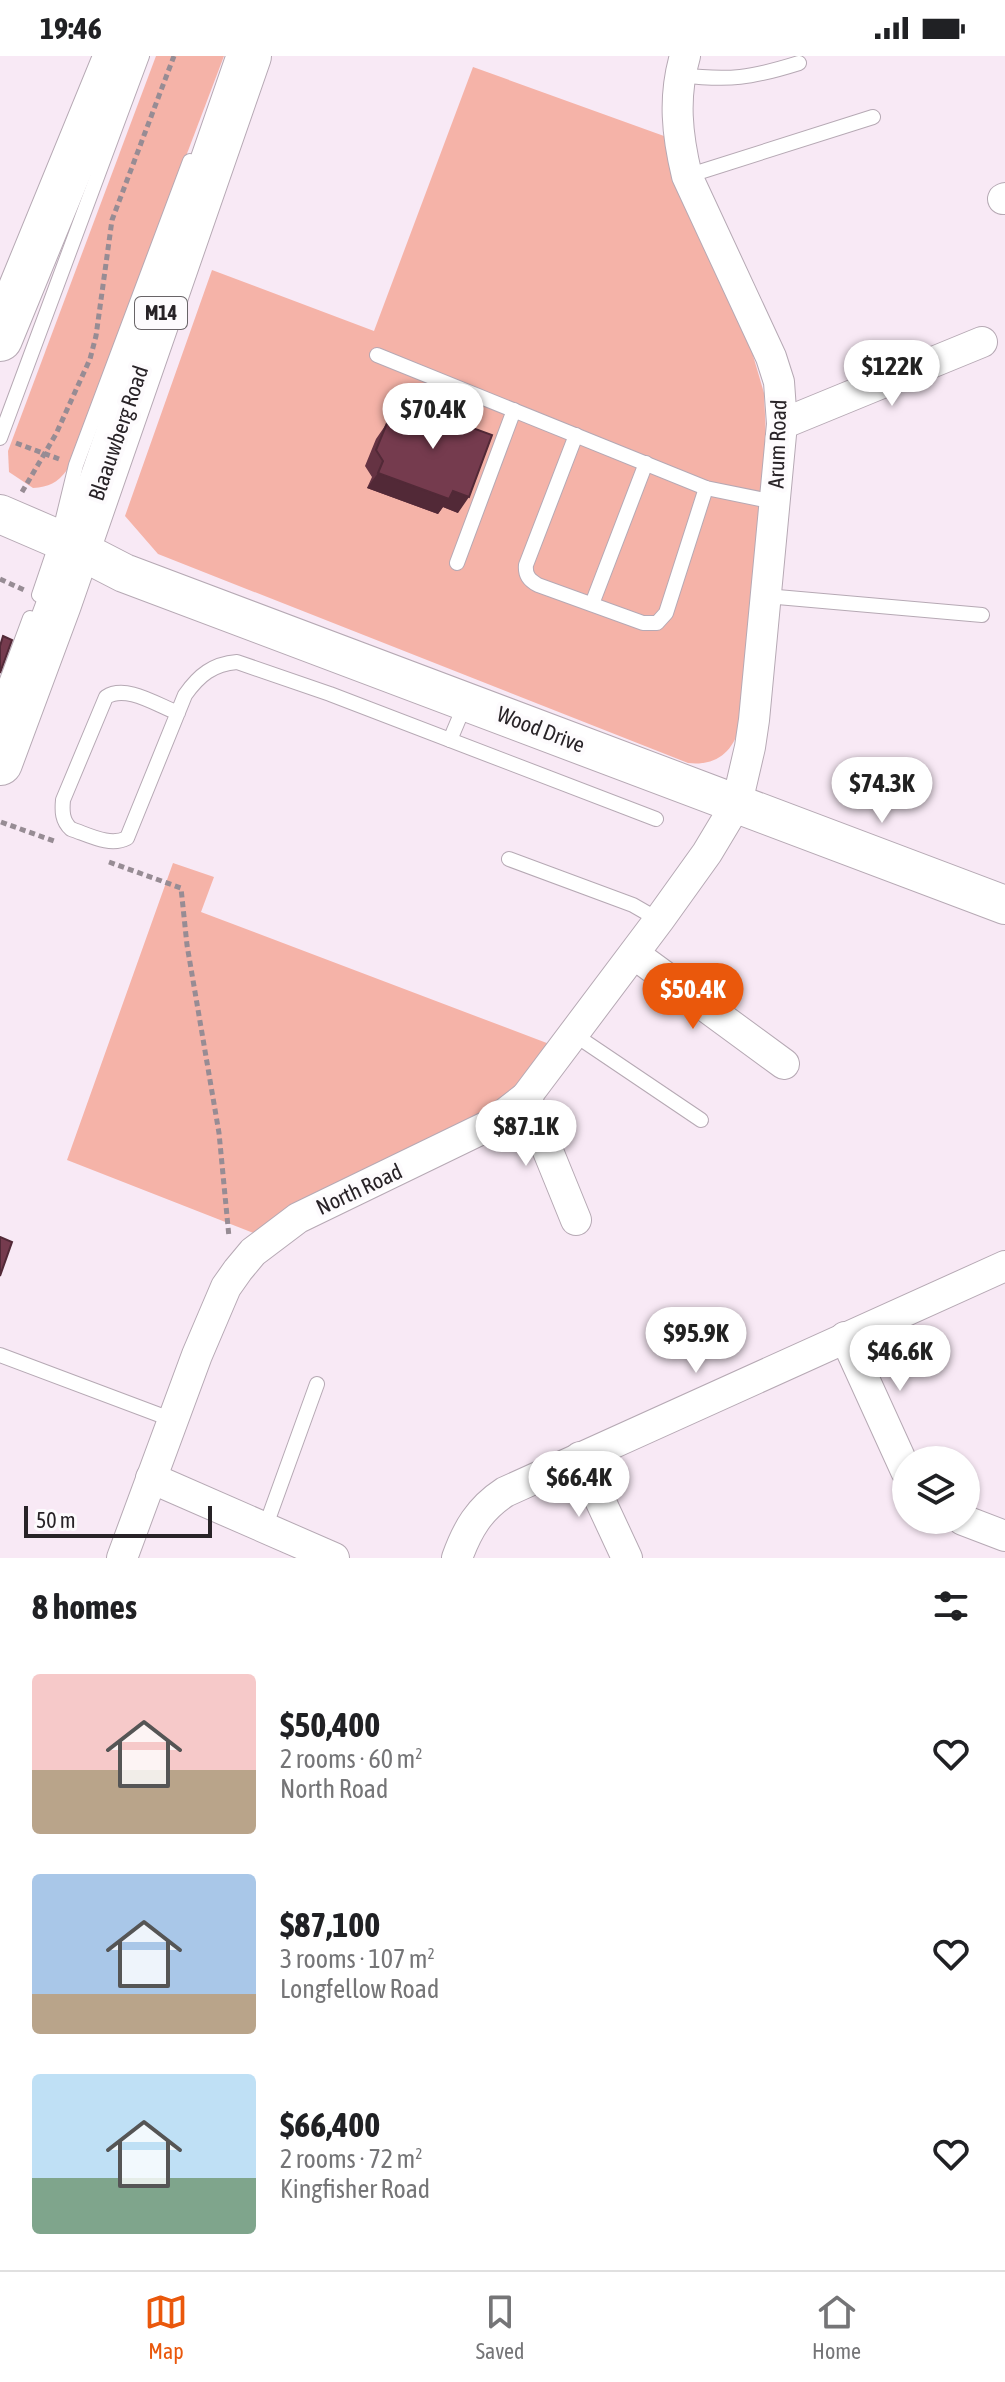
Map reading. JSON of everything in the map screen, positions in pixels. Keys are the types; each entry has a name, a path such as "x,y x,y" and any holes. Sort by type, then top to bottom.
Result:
{"main road":[{"name":"Blaauwberg Road","path":"0,763 68,544 249,56"},
{"path":"0,339 119,57"}],"street":[{"name":"Arum Road","path":"683,66 677,127 687,176 771,357 779,382 782,424 766,596 750,747 737,803"},
{"path":"782,424 982,342"},
{"name":"Wood Drive","path":"0,514 124,573 1005,905"},
{"name":"North Road","path":"122,1558 226,1287 253,1252 298,1218 490,1125 526,1097 659,920 707,853 737,803"},
{"path":"634,954 784,1064"},
{"path":"526,1097 576,1220"},
{"path":"457,1558 472,1523 492,1500 505,1492 1005,1266"},
{"path":"845,1337 895,1446"},
{"path":"580,1457 627,1558"},
{"path":"151,1478 334,1558"},
{"path":"980,1526 1005,1536"}],"lane":[{"path":"0,437 119,57"},
{"path":"683,66 718,79 758,75 799,63"},
{"path":"687,176 873,117"},
{"path":"0,699 68,544 76,465 196,144"},
{"path":"377,355 706,488 775,502"},
{"path":"457,563 514,410"},
{"path":"576,435 526,570 531,581 643,623 650,624 662,619 706,488"},
{"path":"592,604 646,463"},
{"path":"766,596 982,615"},
{"path":"178,713 120,692 106,697 63,800 63,818 67,826 108,841 127,838 178,713 185,695 204,672 237,662 330,694 656,819"},
{"path":"450,740 466,701"},
{"path":"509,859 633,905 659,920"},
{"path":"575,1035 701,1120"},
{"path":"0,1355 173,1420"},
{"path":"265,1528 317,1384"}],"path":[{"path":"25,484 56,434 90,359 112,220 174,56"},
{"path":"0,437 66,461"},
{"path":"0,579 25,590"},
{"path":"164,882 181,888 187,945 219,1133 229,1240 253,1252"}],"shaded area":[{"path":"156,56 224,56 67,470 52,484 33,488 9,472 8,451"},
{"path":"473,67 664,136 752,352 764,393 766,437 738,732 725,753 713,761 688,763 158,554 125,516 212,270 374,331"},
{"path":"173,863 214,877 201,912 552,1045 539,1064 493,1110 256,1234 67,1160"}],"building":[{"path":"417,400 470,418 467,426 492,435 469,497 453,491 449,499 378,473 383,461 376,450 387,423 412,412"},
{"path":"3,636 12,640 0,673 0,646"},
{"path":"0,1237 12,1242 0,1276"}]}
